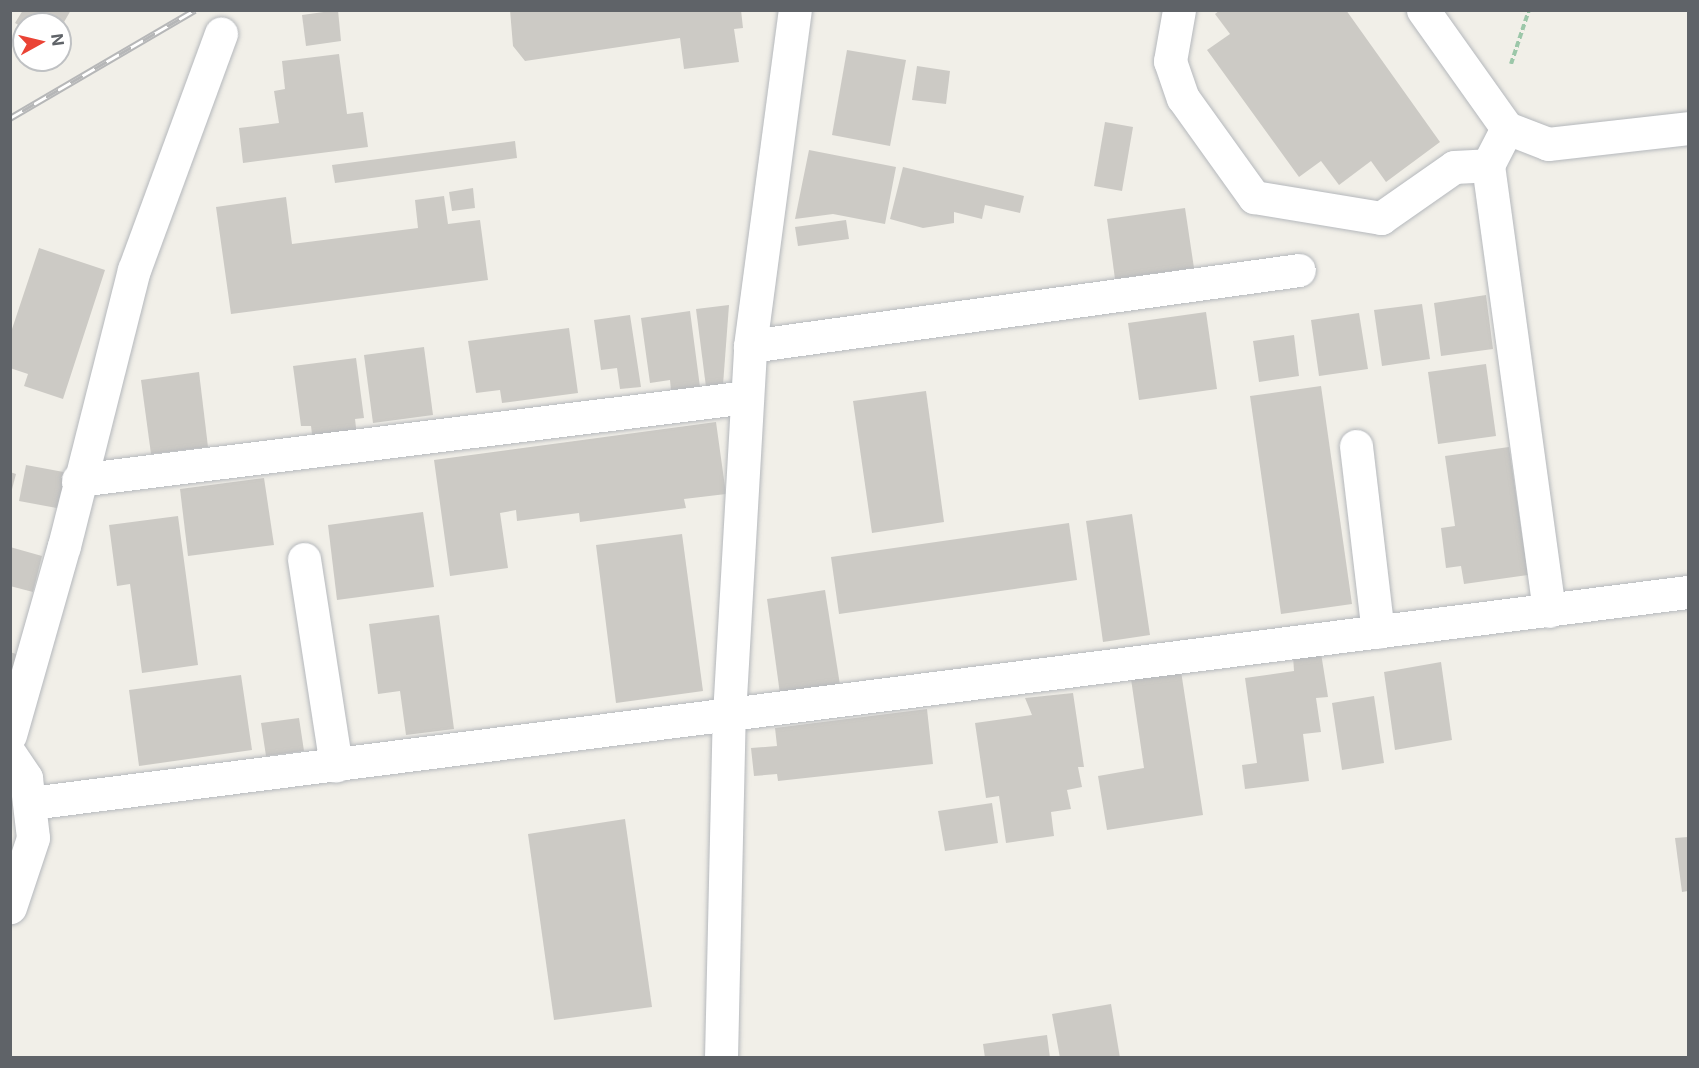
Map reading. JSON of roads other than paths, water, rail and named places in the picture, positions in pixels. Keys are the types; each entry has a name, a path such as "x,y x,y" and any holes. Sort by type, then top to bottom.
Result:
{"street":[{"path":"721,1058 729,715 750,346 795,10"},
{"path":"1179,10 1170,61 1183,98 1254,196 1381,218 1454,166 1488,165"},
{"path":"1424,10 1500,118 1548,144 1689,128"},
{"path":"10,735 64,546 78,480 134,270 221,34"},
{"path":"1500,118 1488,165 1549,611"},
{"path":"750,346 1299,270"},
{"path":"78,480 747,397"},
{"path":"1356,446 1378,632"},
{"path":"304,559 336,766"},
{"path":"31,803 336,766 1689,592"},
{"path":"10,754 26,778 31,803 33,838 10,907"}],"railway":[{"path":"10,118 195,10"}]}
